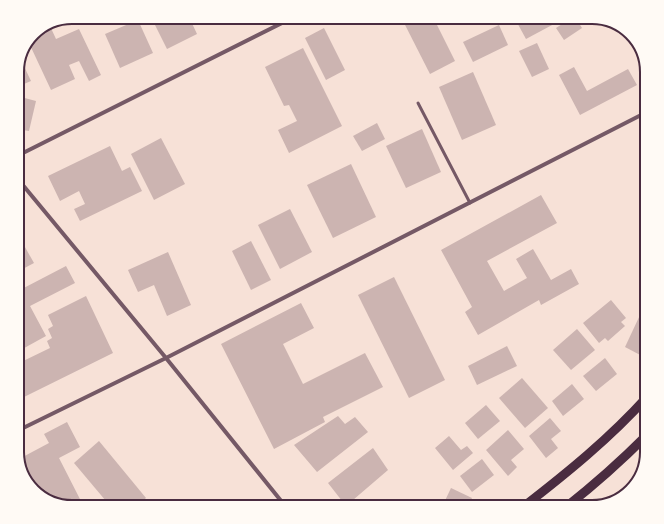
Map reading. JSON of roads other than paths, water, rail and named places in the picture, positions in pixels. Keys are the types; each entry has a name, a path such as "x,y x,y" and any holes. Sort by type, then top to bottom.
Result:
{"main road":[{"path":"532,500 608,437 640,404"},
{"path":"575,500 591,488 640,442"}],"street":[{"path":"24,152 280,24"},
{"path":"24,428 166,358 640,116"},
{"path":"24,186 166,358 280,500"}],"lane":[{"path":"418,103 470,203"}]}
